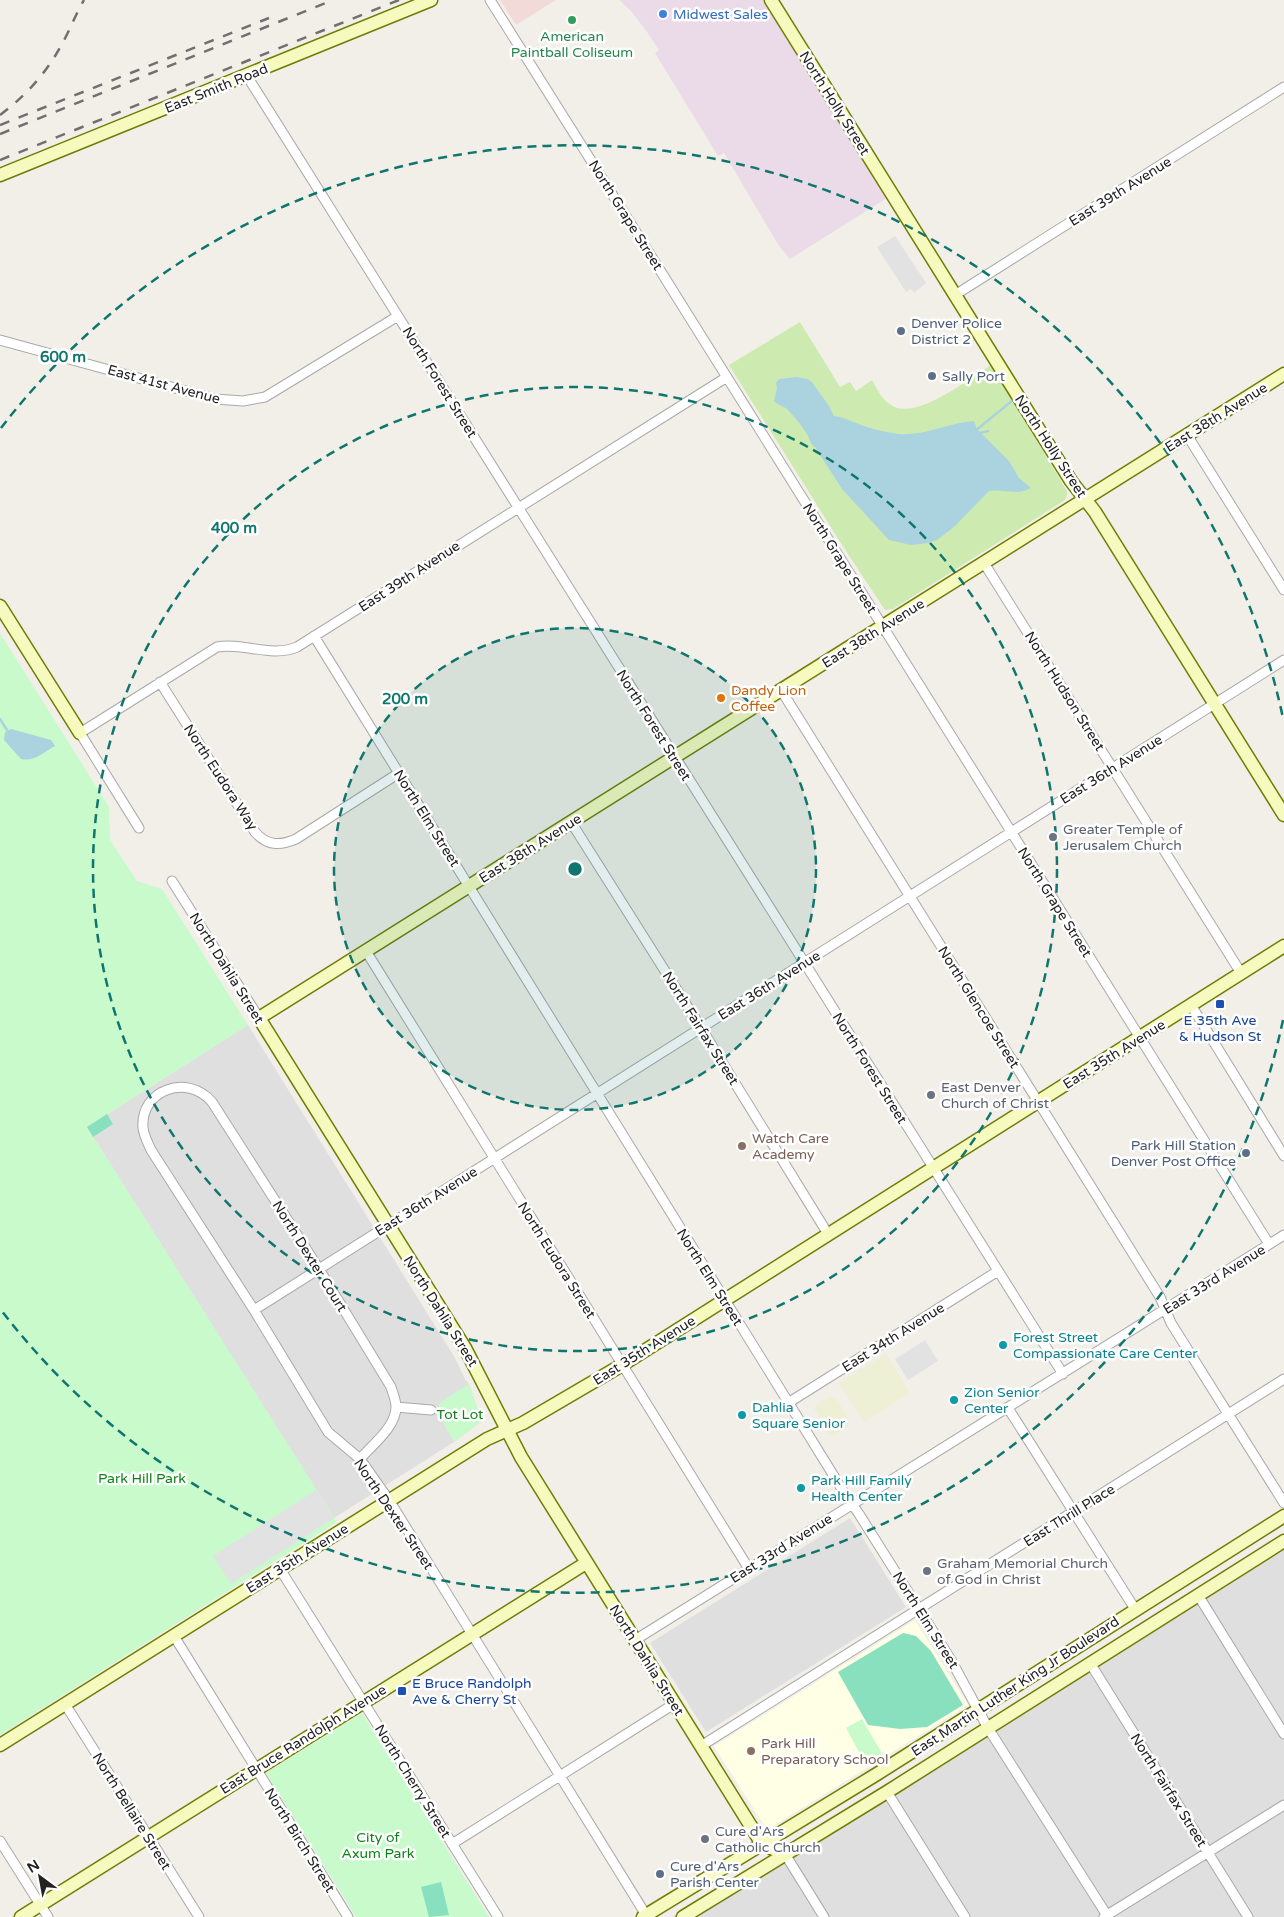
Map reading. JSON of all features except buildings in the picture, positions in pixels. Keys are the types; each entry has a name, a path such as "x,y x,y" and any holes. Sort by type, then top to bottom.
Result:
{"street":[{"name":"East Smith Road","path":"0,176 431,0"},
{"name":"North Grape Street","path":"490,0 1269,1244"},
{"name":"North Holly Street","path":"771,0 1071,481 1095,512 1284,815"},
{"name":"North Forest Street","path":"247,76 1063,1374"},
{"name":"East 39th Avenue","path":"955,295 1284,87"},
{"name":"East 41st Avenue","path":"0,340 215,399 243,401 259,399 278,390 398,316"},
{"name":"East 38th Avenue","path":"259,1018 1284,374"},
{"name":"East 39th Avenue","path":"80,733 217,647 236,645 282,651 297,647 727,377"},
{"path":"1188,435 1284,590"},
{"name":"North Hudson Street","path":"984,562 1241,973"},
{"path":"0,606 139,828"},
{"name":"North Elm Street","path":"314,636 788,1402 919,1609 979,1709 988,1728 1106,1916"},
{"name":"East 36th Avenue","path":"254,1310 1284,660"},
{"name":"North Eudora Way","path":"160,682 255,832 267,843 280,844 296,838 399,773"},
{"name":"North Glencoe Street","path":"781,690 1160,1297 1171,1323 1284,1503"},
{"name":"North Fairfax Street","path":"571,822 702,1028 828,1234"},
{"name":"North Dahlia Street","path":"172,881 471,1357 521,1457 762,1844"},
{"name":"East 35th Avenue","path":"0,1745 487,1439 547,1409 622,1365 1284,946"},
{"name":"North Eudora Street","path":"366,951 749,1568"},
{"path":"1191,1006 1284,1156"},
{"name":"North Dexter Court","path":"162,1093 172,1088 186,1087 207,1095 319,1268 391,1387 396,1407"},
{"name":"North Dexter Street","path":"162,1093 154,1099 145,1113 143,1127 145,1137 328,1432 360,1459 389,1500 645,1916"},
{"name":"East 33rd Avenue","path":"635,1640 1284,1235"},
{"name":"East 34th Avenue","path":"788,1402 998,1271"},
{"name":"East Thrill Place","path":"703,1750 919,1609 1284,1379"},
{"path":"360,1459 390,1425 396,1407 430,1410"},
{"path":"1008,1408 1135,1609"},
{"name":"East Martin Luther King Jr Boulevard","path":"645,1916 979,1709 1284,1516"},
{"name":"East Martin Luther King Jr Boulevard","path":"687,1916 1284,1541"},
{"name":"East Bruce Randolph Avenue","path":"21,1917 586,1563"},
{"name":"North Cherry Street","path":"280,1569 498,1917"},
{"path":"1198,1595 1284,1734"},
{"name":"North Birch Street","path":"174,1636 348,1917"},
{"name":"North Fairfax Street","path":"1090,1663 1248,1917"},
{"name":"North Bellaire Street","path":"65,1704 199,1917"},
{"path":"452,1844 674,1704"},
{"path":"886,1792 965,1917"},
{"path":"1106,1916 1284,1804"},
{"path":"0,1841 48,1917"},
{"path":"762,1844 785,1854 824,1917"}],"shaded area":[{"path":"500,0 556,0 516,25"},
{"path":"619,0 763,0 887,198 790,259 779,246 724,153 718,156 655,53 659,50 631,11"},
{"path":"895,236 926,283 914,293 911,289 906,292 877,247"},
{"path":"248,1025 455,1358 469,1384 482,1421 454,1442 334,1518 87,1127"},
{"path":"925,1340 938,1361 908,1380 895,1359"},
{"path":"886,1354 910,1393 864,1422 839,1383"},
{"path":"829,1397 838,1401 848,1418 848,1425 845,1429 834,1435 829,1435 826,1431 814,1408 821,1401"},
{"path":"316,1490 334,1518 231,1584 213,1556"},
{"path":"850,1518 906,1607 706,1732 650,1643"},
{"path":"1284,1534 1284,1917 672,1917 862,1800"},
{"path":"915,1620 968,1705 767,1830 714,1746"}],"green space":[{"path":"800,322 840,387 850,382 856,391 872,380 885,400 901,409 914,408 928,403 956,388 991,365 1067,491 1065,500 893,609 885,610 729,365"},
{"name":"Park Hill Park","path":"0,633 109,807 110,840 137,881 162,889 248,1025 87,1127 337,1522 0,1735"},
{"path":"107,1114 113,1124 93,1137 87,1127"},
{"name":"Tot Lot","path":"469,1384 482,1421 454,1442 440,1417 439,1403"},
{"path":"903,1633 916,1636 931,1651 963,1705 927,1727 900,1729 868,1725 838,1672"},
{"name":"City of Axum Park","path":"362,1713 489,1917 356,1917 266,1773"},
{"path":"862,1719 883,1755 866,1765 846,1728"},
{"path":"441,1882 449,1915 429,1917 421,1887"}],"water":[{"path":"797,377 812,382 834,416 878,430 908,434 974,421 977,429 1009,461 1019,478 1031,488 1021,492 989,491 955,526 937,540 911,545 889,540 842,489 795,418 787,409 774,401 777,388 776,383 779,379"},
{"path":"11,729 51,740 55,746 35,758 21,759 4,740 5,732"}],"waterway":[{"path":"975,431 1013,400"},
{"path":"977,434 988,431"},
{"path":"0,719 7,730"}],"railway":[{"path":"0,115 28,91 44,73 66,37 84,0"},
{"path":"0,134 333,0"},
{"path":"0,160 399,0"},
{"path":"0,125 269,18"}],"place":[{"name":"Midwest Sales","path":"663,14"},
{"name":"American Paintball Coliseum","path":"572,20"},
{"name":"Denver Police District 2","path":"901,331"},
{"name":"Sally Port","path":"932,376"},
{"name":"Dandy Lion Coffee","path":"721,698"},
{"name":"Greater Temple of Jerusalem Church","path":"1053,837"},
{"name":"E 35th Ave & Hudson St","path":"1220,1004"},
{"name":"East Denver Church of Christ","path":"931,1095"},
{"name":"Watch Care Academy","path":"742,1146"},
{"name":"Park Hill Station Denver Post Office","path":"1246,1153"},
{"name":"Forest Street Compassionate Care Center","path":"1003,1345"},
{"name":"Zion Senior Center","path":"954,1400"},
{"name":"Dahlia Square Senior","path":"742,1415"},
{"name":"Park Hill Family Health Center","path":"801,1488"},
{"name":"Graham Memorial Church of God in Christ","path":"927,1571"},
{"name":"E Bruce Randolph Ave & Cherry St","path":"402,1691"},
{"name":"Park Hill Preparatory School","path":"751,1751"},
{"name":"Cure d'Ars Catholic Church","path":"705,1839"},
{"name":"Cure d'Ars Parish Center","path":"660,1874"}]}
